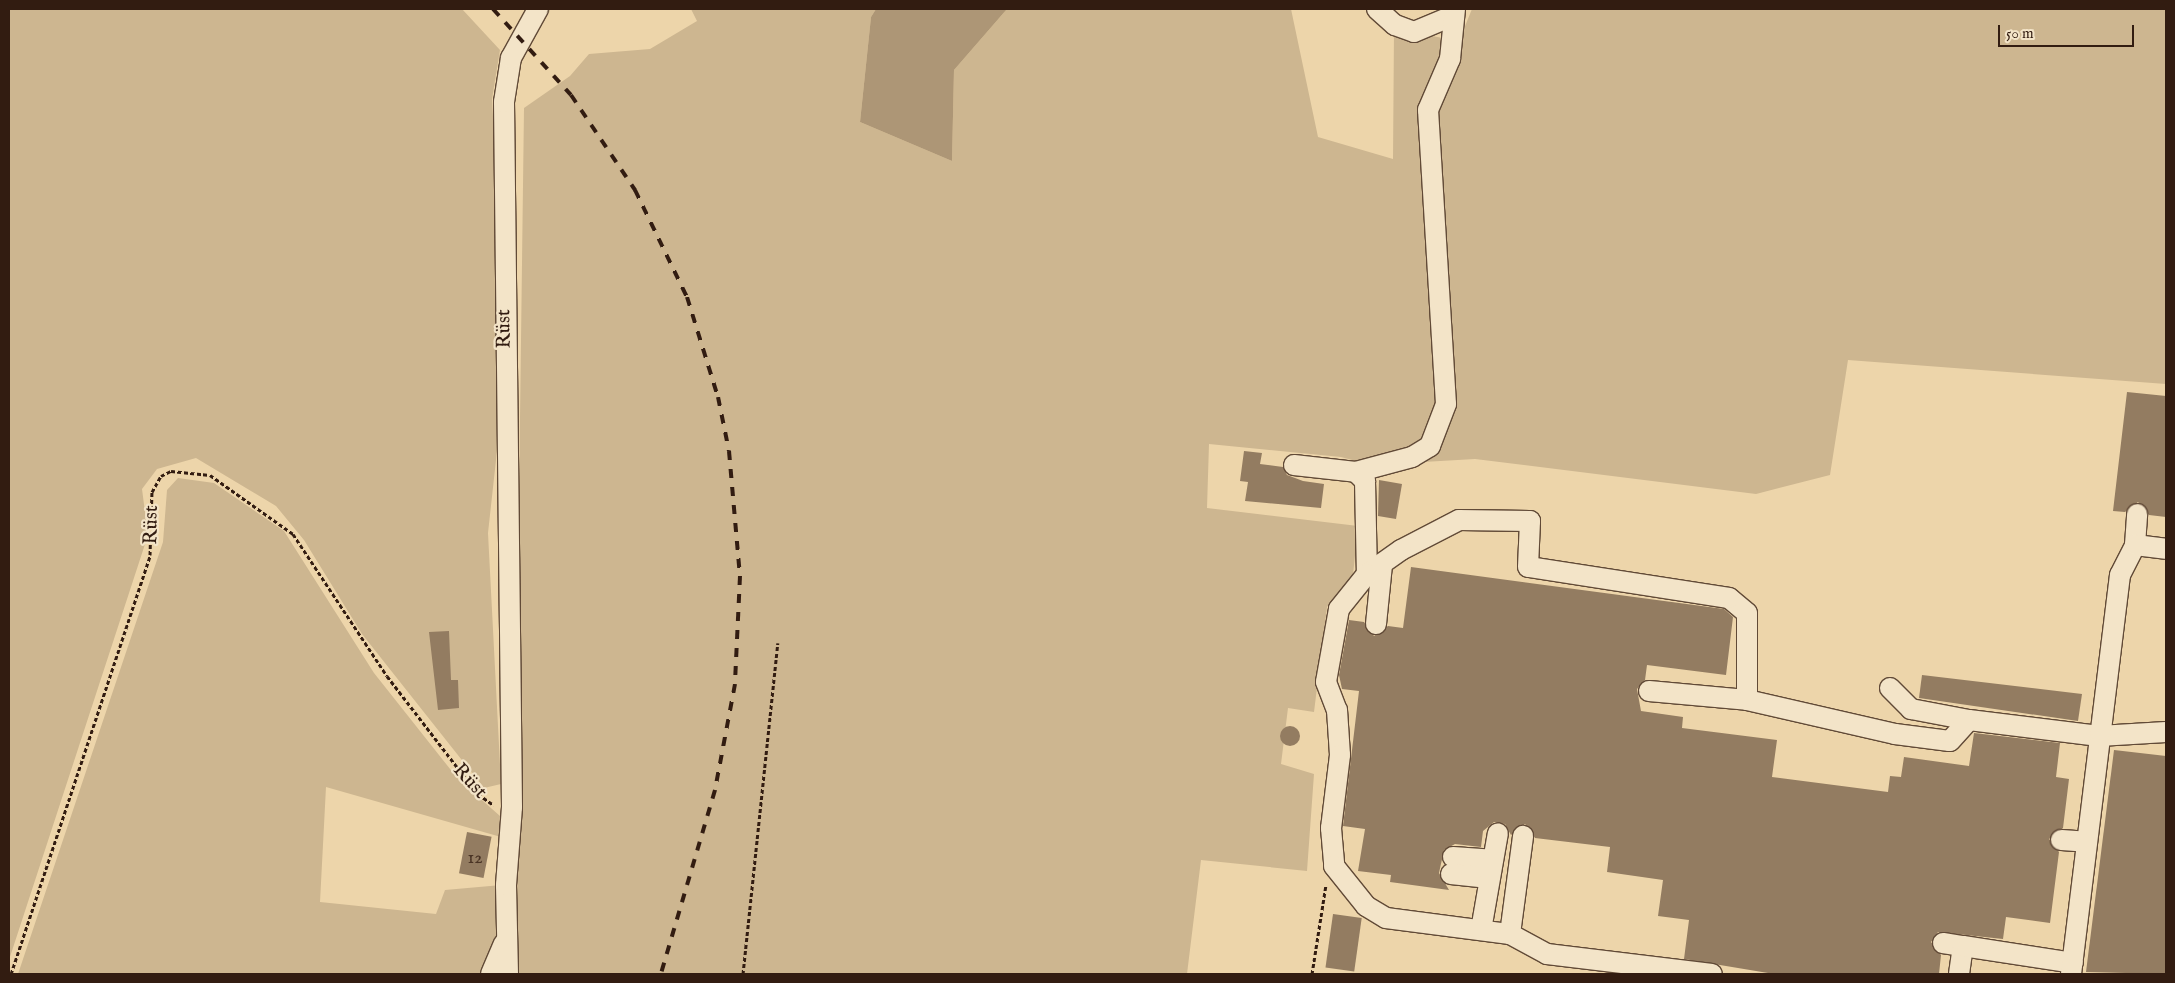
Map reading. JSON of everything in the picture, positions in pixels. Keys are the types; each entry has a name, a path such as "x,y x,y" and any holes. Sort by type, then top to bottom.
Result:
{"street":[{"name":"Rüst","path":"508,974 506,885 512,807 502,245 504,102 511,58 538,9"},
{"path":"1294,465 1356,472 1412,457 1430,446 1446,404 1428,110 1450,59 1453,13 1414,32 1395,25 1377,9"},
{"path":"1356,472 1365,481 1374,569 1376,624"},
{"path":"1943,943 2072,969 2120,574 2134,545 2137,514"},
{"path":"1712,974 1548,954 1510,934 1386,918 1361,901 1334,866 1331,828 1340,756 1337,710 1326,682 1339,608 1374,569 1459,520 1530,521 1528,567 1729,598 1747,613 1748,700"},
{"path":"2134,545 2166,549"},
{"path":"1890,688 1911,709 1969,720 2099,736 2166,732"},
{"path":"1650,691 1748,700 1895,734 1950,741 1969,720"},
{"path":"1481,930 1498,833"},
{"path":"1510,934 1523,836"},
{"path":"2061,840 2087,842"},
{"path":"1452,866 1491,869"},
{"path":"491,974 508,933"},
{"path":"1959,974 1963,946"}],"path":[{"name":"Rüst","path":"11,974 150,556 152,492 170,471 210,475 294,534 387,676 467,781 497,807 512,807"},
{"path":"742,974 778,643"},
{"path":"1312,974 1326,883 1334,866"}],"shaded area":[{"path":"9,9 462,9 500,50 492,99 507,360 488,533 501,784 484,788 362,634 304,540 276,506 196,458 157,469 142,489 148,535 9,960"},
{"path":"691,9 876,9 871,17 860,122 952,161 954,70 1007,9 1291,9 1318,137 1393,159 1394,29 1459,41 1472,9 2166,9 2166,384 1848,360 1830,475 1756,494 1475,459 1371,465 1341,457 1209,444 1207,508 1358,526 1353,575 1327,607 1314,712 1288,708 1281,764 1314,774 1307,871 1201,860 1187,974 18,974 163,542 167,490 178,478 214,483 284,531 374,673 458,779 500,816 501,837 326,787 320,902 436,914 445,890 514,884 524,108 570,76 589,54 650,49 697,21"},
{"path":"876,9 1007,9 954,70 952,161 860,122 871,17"}],"building":[{"path":"2127,392 2166,396 2166,517 2149,515 2138,502 2125,512 2113,511"},
{"path":"1244,451 1262,453 1260,464 1283,467 1287,475 1303,481 1324,484 1321,508 1245,501 1248,482 1240,481"},
{"path":"1379,480 1402,484 1396,519 1378,516"},
{"path":"1411,567 1724,609 1733,617 1726,675 1647,665 1645,680 1637,689 1641,711 1683,717 1682,728 1777,740 1772,777 1888,792 1890,776 1901,777 1904,757 1969,766 1974,733 2060,743 2056,777 2069,779 2063,828 2049,839 2059,852 2050,923 2006,917 2003,939 1938,932 1931,942 1941,955 1939,974 1774,974 1684,959 1689,920 1658,916 1663,880 1607,872 1610,847 1535,838 1525,824 1511,835 1505,824 1494,822 1483,831 1481,847 1455,844 1444,850 1439,873 1449,890 1390,882 1391,875 1358,871 1365,829 1343,826 1359,691 1342,689 1339,675 1349,620 1364,622 1374,636 1388,626 1403,628"},
{"path":"449,631 451,680 458,680 459,708 438,710 429,632"},
{"path":"1922,675 2082,694 2078,721 1919,698"},
{"path":"1290,726 1297,729 1300,736 1297,743 1290,746 1283,743 1280,736 1283,729"},
{"path":"2114,750 2166,756 2166,974 2086,972"},
{"path":"467,832 492,837 484,878 459,873"},
{"path":"1333,914 1362,918 1354,972 1325,967"}],"railway":[{"path":"493,9 571,95 635,190 687,297 718,397 729,451 740,576 735,684 715,790 661,974"}]}
